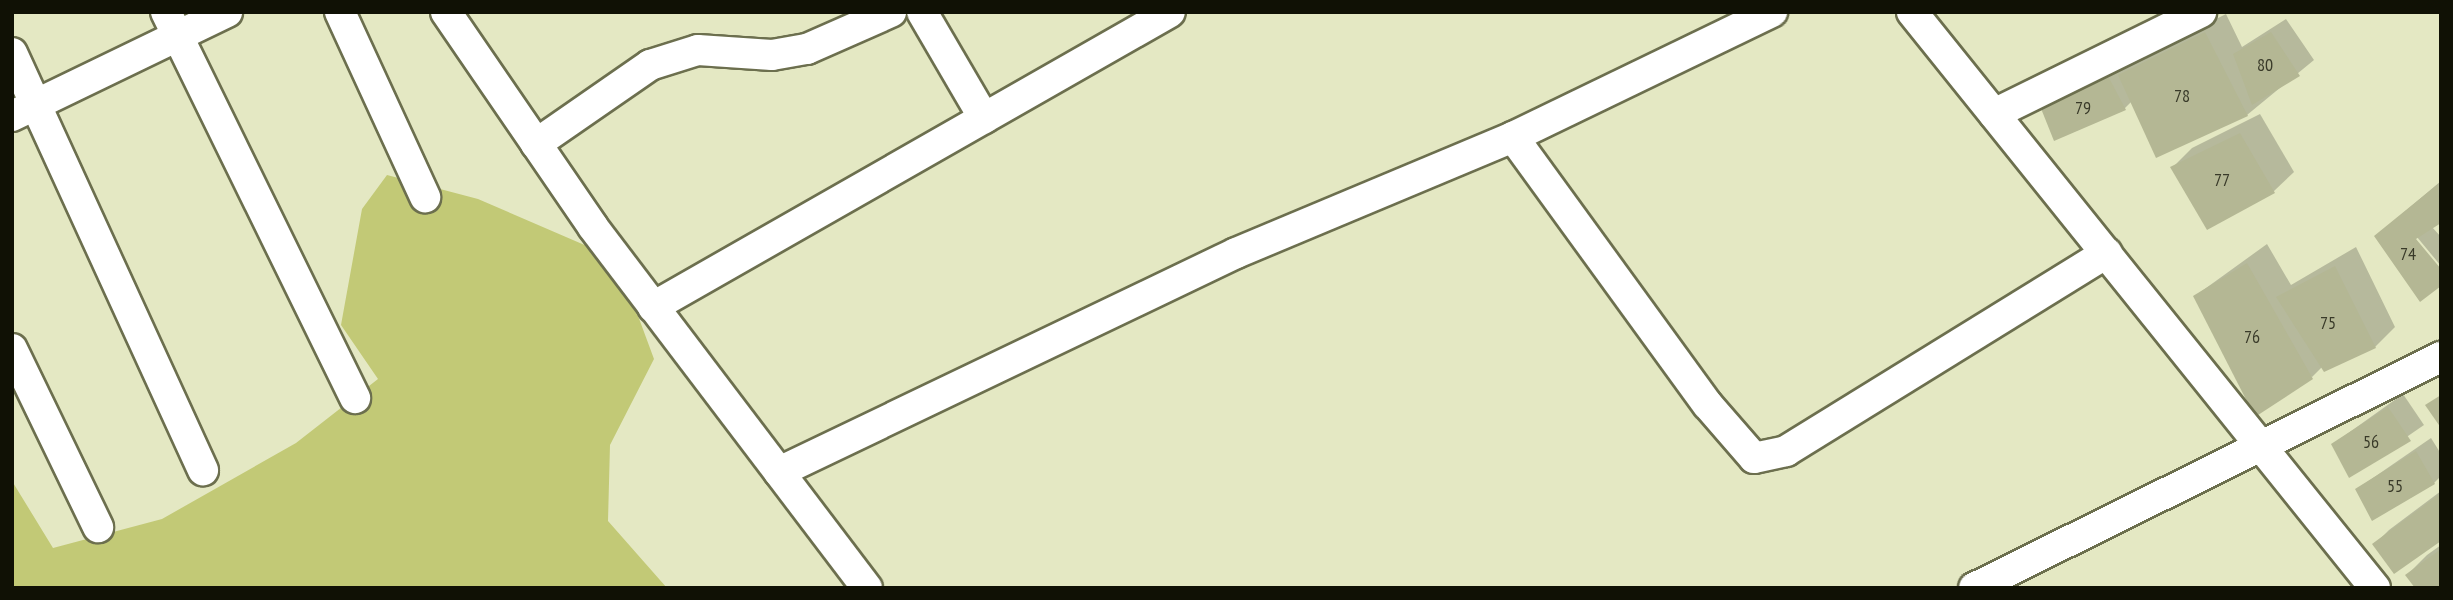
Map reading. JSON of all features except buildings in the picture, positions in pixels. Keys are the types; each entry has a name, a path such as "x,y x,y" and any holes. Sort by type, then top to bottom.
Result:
{"street":[{"path":"24,110 172,24 227,12"},
{"path":"340,12 425,197"},
{"path":"446,12 536,144 653,307 867,588"},
{"path":"536,144 650,65 698,50 772,55 807,49 891,12"},
{"path":"922,12 984,118"},
{"path":"653,307 1170,12"},
{"path":"779,472 1236,253 1513,137 1772,12"},
{"path":"1912,12 2375,588"},
{"path":"1994,114 2201,12"},
{"path":"172,24 355,398"},
{"path":"12,53 24,110 203,470"},
{"path":"1513,137 1708,405 1754,458 1786,452 2107,253"},
{"path":"12,349 98,527"},
{"path":"1974,588 2441,357"}],"green space":[{"path":"387,175 478,199 617,259 654,359 610,445 608,521 667,588 12,588 12,481 53,548 162,519 296,443 378,379 341,325 362,209"}]}
